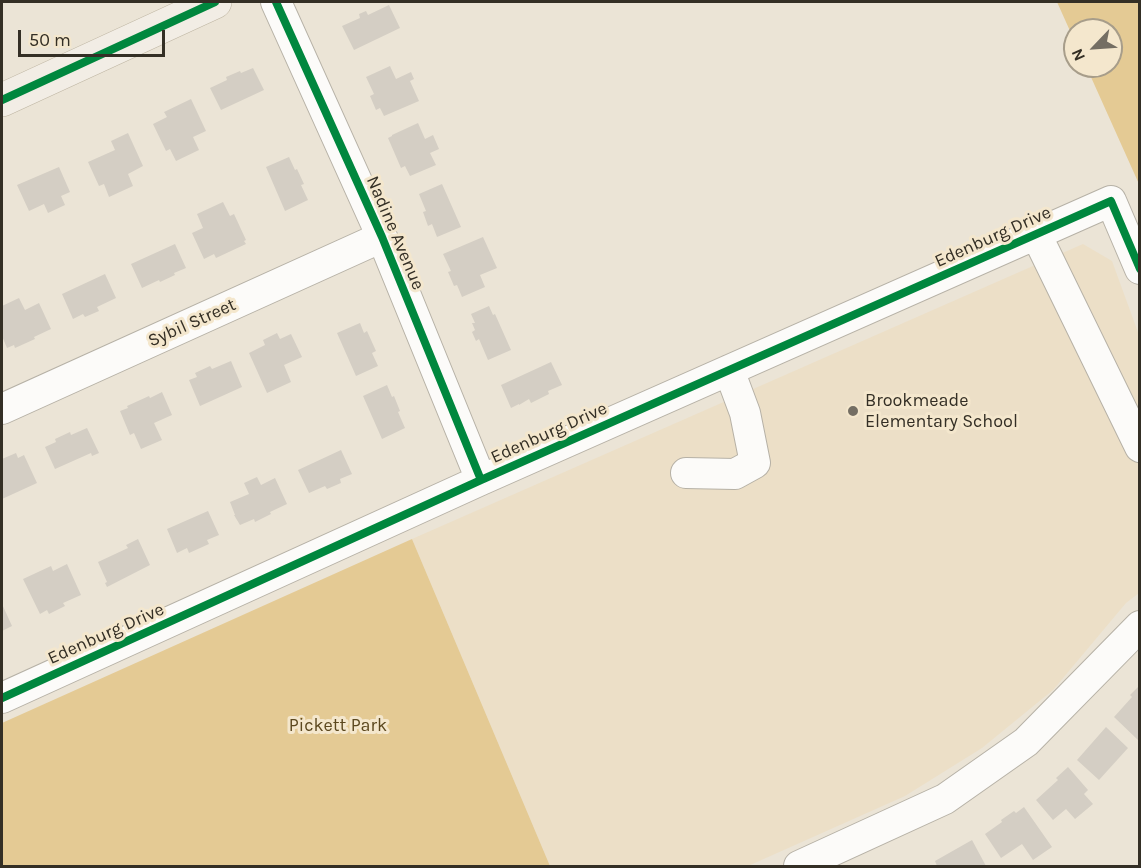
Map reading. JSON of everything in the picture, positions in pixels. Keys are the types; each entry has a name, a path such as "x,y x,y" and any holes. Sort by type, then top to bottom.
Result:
{"main road":[{"path":"2,100 215,2"}],"street":[{"name":"Nadine Avenue","path":"276,2 382,237 481,480"},
{"name":"Edenburg Drive","path":"2,698 481,480 1111,201 1140,269"},
{"path":"1036,234 1140,447"},
{"name":"Sybil Street","path":"2,409 382,237"},
{"path":"686,473 735,474 755,463 745,413 729,370"},
{"path":"799,867 945,800 1026,741 1140,626"}],"shaded area":[{"path":"1083,244 1112,261 1139,335 1139,593 1126,603 1053,690 982,748 905,796 748,866 550,866 412,539"}],"green space":[{"path":"1057,2 1139,2 1139,184 1091,78 1123,78 1123,18 1064,18"},
{"name":"Pickett Park","path":"412,539 550,866 2,866 2,723"}],"building":[{"path":"389,5 400,28 354,50 342,26 360,18 359,14 366,11 368,15"},
{"path":"390,66 396,79 411,72 414,79 410,81 419,101 384,116 380,108 376,110 370,96 374,94 366,77"},
{"path":"253,68 264,90 221,110 210,88 227,80 226,77"},
{"path":"191,99 206,131 193,137 199,150 176,161 170,149 166,151 153,124 167,117 164,112"},
{"path":"418,123 425,139 433,135 439,149 430,153 436,165 410,176 405,166 401,168 388,138"},
{"path":"128,133 143,166 128,174 133,186 109,197 104,184 99,186 88,162 115,150 111,141"},
{"path":"289,157 304,184 301,185 308,200 285,211 266,167"},
{"path":"59,167 70,192 61,196 65,205 48,213 44,204 29,211 17,185"},
{"path":"442,184 461,227 437,237 432,224 428,226 423,212 426,211 419,194"},
{"path":"223,202 230,216 234,214 246,244 216,258 214,254 204,259 192,233 203,228 197,214"},
{"path":"483,237 497,268 480,275 485,287 462,297 457,285 454,286 448,272 451,271 443,254"},
{"path":"175,244 186,268 160,282 159,280 142,288 131,264"},
{"path":"105,274 116,298 97,307 99,311 85,317 83,314 73,319 62,294"},
{"path":"19,298 25,310 39,303 51,329 15,348 14,345 7,348 2,336 2,306"},
{"path":"489,306 511,350 488,360 479,339 476,341 472,332 475,330 472,323 475,323 471,314"},
{"path":"360,323 364,333 367,331 376,351 372,353 378,366 356,376 337,333"},
{"path":"277,333 280,339 291,334 302,357 284,365 291,382 267,393 249,353 265,345 263,340"},
{"path":"231,361 242,387 200,406 189,380 197,377 195,373 210,366 212,369"},
{"path":"551,362 562,385 548,391 549,394 531,403 529,399 511,408 501,385"},
{"path":"387,385 392,397 394,396 405,428 382,439 363,396"},
{"path":"162,392 172,415 154,423 162,440 141,449 134,433 130,435 120,411"},
{"path":"87,428 99,453 92,456 91,453 55,469 45,447 70,432 71,435"},
{"path":"341,450 352,474 340,479 341,483 327,489 325,486 309,493 298,470"},
{"path":"16,453 18,458 24,455 37,483 2,499 2,459"},
{"path":"257,477 261,485 275,478 287,504 255,522 254,519 240,525 230,502 249,494 244,483"},
{"path":"208,511 219,535 207,540 209,544 189,553 187,548 177,553 167,529"},
{"path":"138,539 150,565 107,587 98,562 128,548 126,545"},
{"path":"67,564 81,595 63,603 65,606 49,614 47,610 40,614 23,579 51,566 53,571"},
{"path":"2,604 12,626 2,631"},
{"path":"1140,685 1140,738 1138,740 1114,717"},
{"path":"1106,727 1128,748 1099,780 1077,760"},
{"path":"1068,767 1088,790 1084,794 1093,804 1075,819 1066,809 1053,820 1036,800 1058,780 1056,778"},
{"path":"1024,807 1052,847 1033,860 1022,844 1001,858 985,834 1014,811 1016,813"},
{"path":"972,840 986,866 937,866 935,861"}],"cycle path":[{"path":"2,100 215,2"},
{"path":"276,2 382,237 481,480"},
{"path":"2,698 481,480 1111,201 1140,269"}],"place":[{"name":"Brookmeade Elementary School","path":"853,411"}]}
